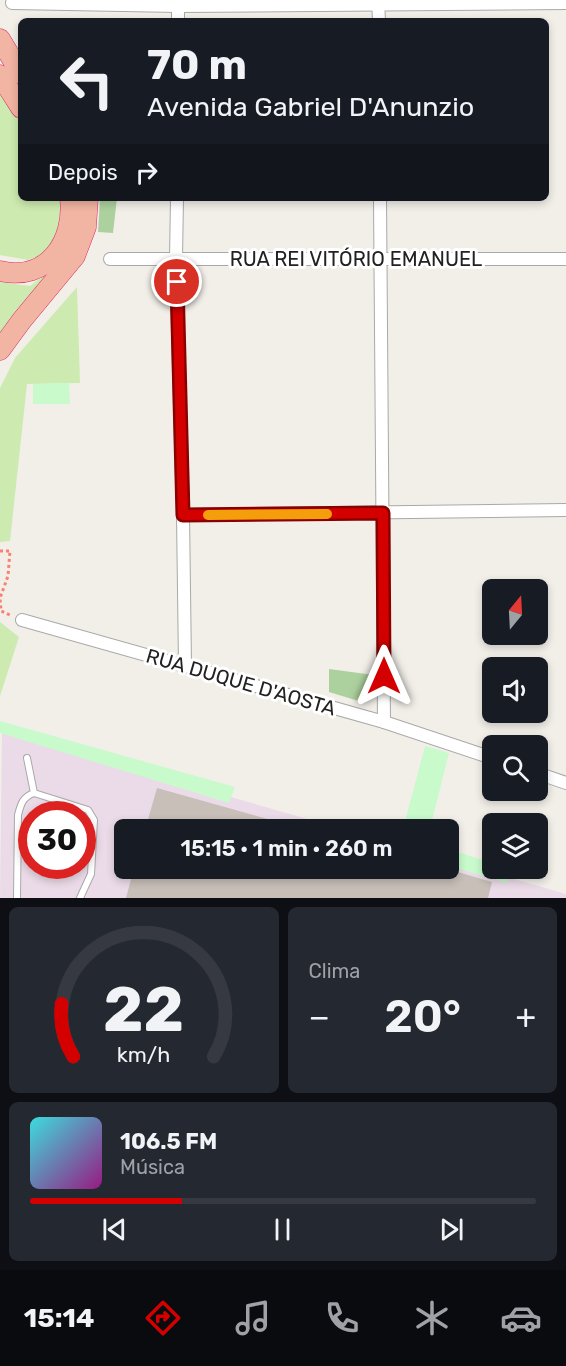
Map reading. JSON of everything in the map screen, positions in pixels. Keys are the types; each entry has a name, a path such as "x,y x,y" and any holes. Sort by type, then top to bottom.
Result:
{"highway":[{"path":"0,39 18,69"},
{"path":"0,75 18,103"},
{"path":"0,271 9,273 36,269 47,263 59,251 68,228 70,201"},
{"path":"0,350 75,256 86,227 88,201"}],"street":[{"path":"378,2 379,18"},
{"path":"12,3 566,3"},
{"path":"177,201 176,259 183,515 184,666"},
{"path":"380,201 384,723"},
{"name":"RUA REI VITÓRIO EMANUEL","path":"110,259 566,259"},
{"path":"183,515 566,510"},
{"name":"RUA DUQUE D'AOSTA","path":"22,620 384,723 482,755"},
{"path":"548,777 566,783"}],"lane":[{"path":"27,758 34,793"},
{"path":"17,898 18,815 21,803 27,796 34,793 88,810 94,820 91,874 80,898"}],"path":[{"path":"0,551 10,551 8,576 0,597 1,610 22,620"}],"shaded area":[{"path":"2,731 307,819 114,819 114,879 459,879 459,863 482,870 482,879 514,879 566,894 566,898 0,898"}],"green space":[{"path":"0,87 18,116 18,201 65,201 67,219 45,254 28,260 0,255"},
{"path":"100,201 117,201 113,233 98,232"},
{"path":"68,256 0,341 0,282 30,286"},
{"path":"77,287 80,383 27,384 10,541 0,542 0,388 15,358"},
{"path":"69,383 70,404 33,404 33,384"},
{"path":"0,622 19,637 0,696"},
{"path":"329,669 374,675 365,703 329,692"},
{"path":"0,721 235,787 229,803 0,733"},
{"path":"425,746 449,753 432,819 406,819"},
{"path":"459,852 482,860 482,876 459,869"},
{"path":"493,879 508,879 507,883"}],"building":[{"path":"157,788 267,819 148,819"},
{"path":"459,872 492,882 488,898 126,898 131,879 459,879"}],"slow traffic":[{"path":"208,515 327,514"}],"route":[{"path":"177,282 183,515 383,513 384,676"}]}
